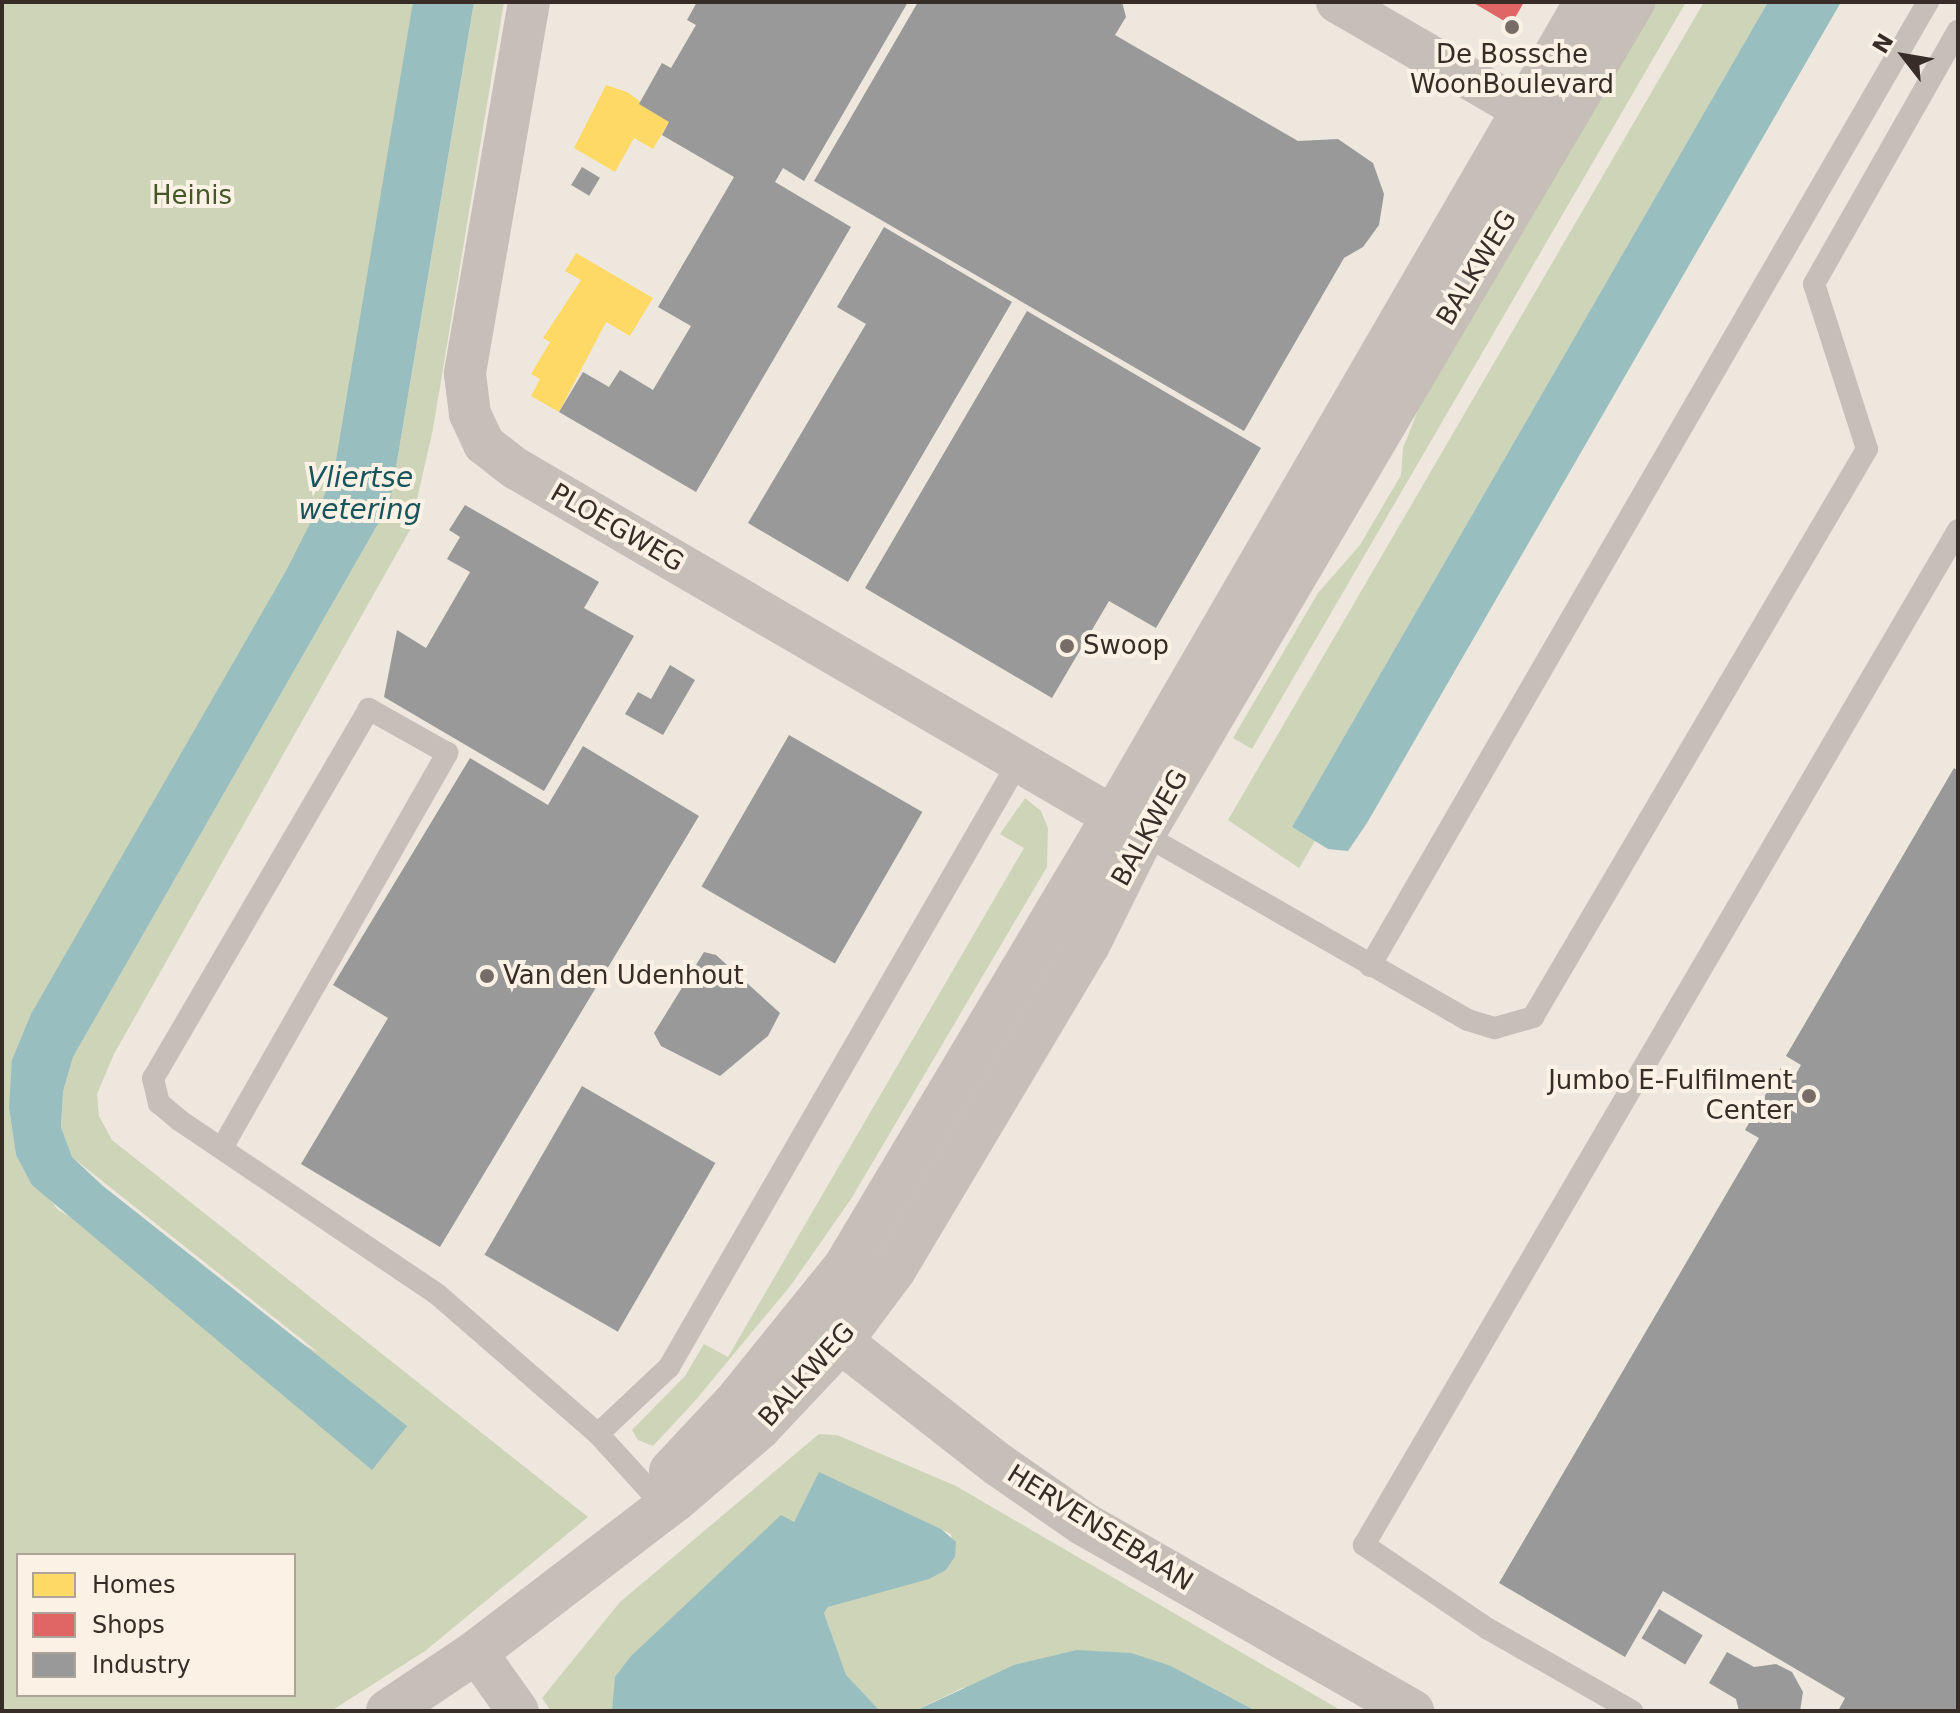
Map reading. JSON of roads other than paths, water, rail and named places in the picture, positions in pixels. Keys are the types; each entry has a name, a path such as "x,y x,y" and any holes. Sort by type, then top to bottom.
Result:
{"street":[{"name":"PLOEGWEG","path":"529,2 465,374 470,414 484,444 515,468 1128,825"},
{"path":"1337,2 1541,120"},
{"name":"BALKWEG","path":"1541,120 1586,2"},
{"name":"BALKWEG","path":"388,1711 476,1652 675,1500 759,1428 825,1329 845,1267 1128,825 1541,120 1633,2"},
{"name":"BALKWEG","path":"573,1575 651,1492 825,1329"},
{"name":"HERVENSEBAAN","path":"825,1329 999,1465 1084,1524 1412,1711"},
{"path":"476,1652 518,1711"}],"lane":[{"path":"1370,966 1928,2"},
{"path":"1128,825 1468,1020 1495,1028 1533,1017 1867,449 1814,284 1958,31"},
{"path":"1632,1711 1488,1629 1364,1545 1958,530"},
{"path":"222,1148 447,753 369,709 153,1078 159,1103 222,1148 437,1294 598,1434 651,1492"},
{"path":"598,1434 669,1367 1019,761"}],"water":[{"name":"Vliertse wetering","path":"413,2 474,2 390,503 73,1057 63,1092 61,1127 72,1157 103,1186 407,1426 372,1470 32,1185 16,1155 9,1108 12,1060 31,1014 286,571 333,478"},
{"path":"1768,2 1841,2 1367,823 1348,851 1328,849 1292,827"},
{"path":"819,1472 941,1529 956,1542 955,1557 946,1570 929,1579 828,1607 824,1613 846,1675 880,1711 612,1711 615,1677 631,1656 781,1515 794,1522"},
{"path":"1077,1650 1131,1653 1171,1666 1256,1711 915,1711 1014,1665"}],"place":[{"name":"De Bossche WoonBoulevard","path":"1512,27"},
{"name":"Swoop","path":"1067,646"},
{"name":"Van den Udenhout","path":"487,976"},
{"name":"Jumbo E-Fulfilment Center","path":"1809,1096"}],"park label":[{"name":"Heinis","path":"192,196"}]}
